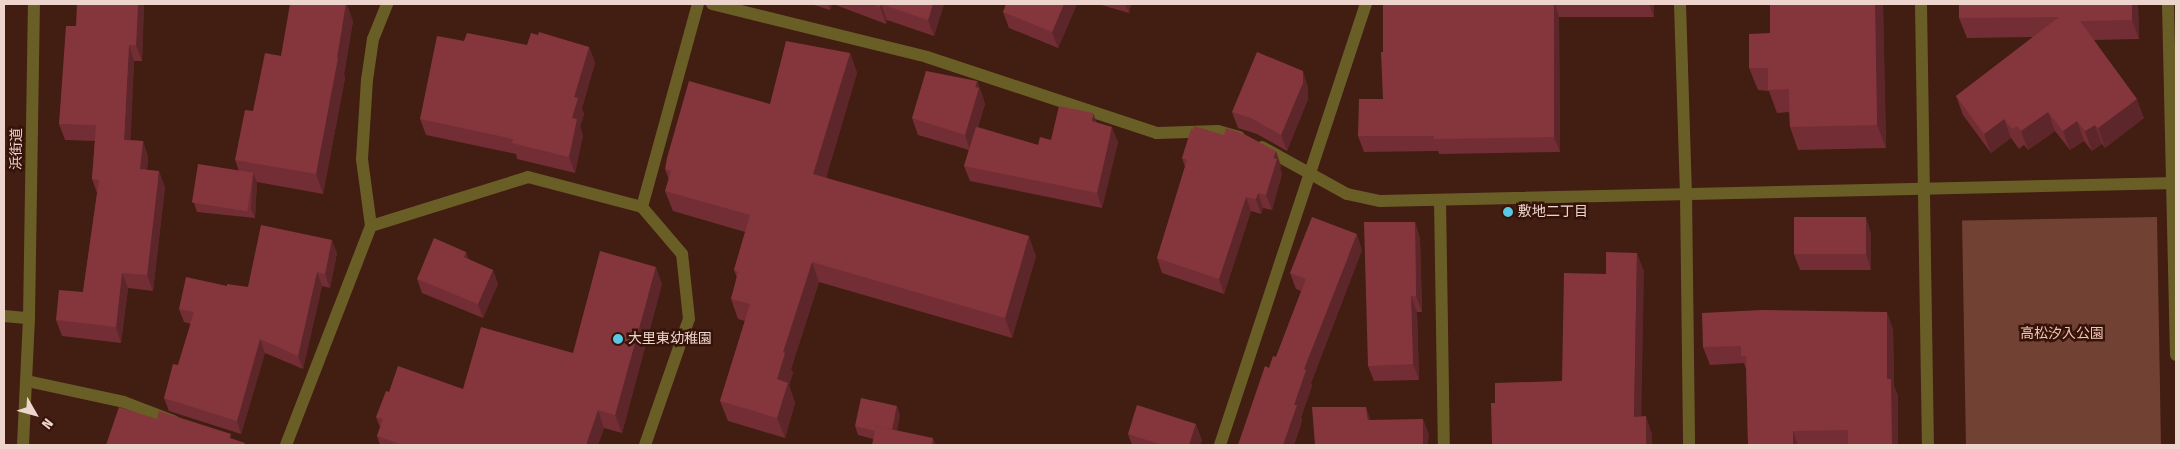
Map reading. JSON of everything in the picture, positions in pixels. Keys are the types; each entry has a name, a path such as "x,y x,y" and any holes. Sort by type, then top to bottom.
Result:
{"street":[{"name":"浜街道","path":"23,445 29,318 34,4"},
{"path":"286,445 371,226 362,159 366,80 373,39 387,4"},
{"path":"642,207 698,4"},
{"path":"712,4 927,57 1157,133 1218,131 1254,141 1347,194 1380,201 2174,183"},
{"path":"1220,445 1366,4"},
{"path":"1680,4 1686,193 1689,445"},
{"path":"1920,4 1928,445"},
{"path":"2168,4 2174,183 2176,355"},
{"path":"371,226 528,178 642,207 682,254 689,318 645,445"},
{"path":"1440,200 1444,445"},
{"path":"4,316 29,318"},
{"path":"27,380 124,402 186,425"}],"green space":[{"name":"高松汐入公園","path":"2157,217 2161,445 1966,445 1962,220"}],"building":[{"path":"77,4 138,4 136,45 129,45 124,140 143,141 140,169 159,171 147,275 122,273 116,327 56,320 59,290 83,292 99,180 92,179 96,125 59,124 66,26 76,26"},
{"path":"290,4 346,4 338,58 316,174 235,160 245,110 253,111 265,53 281,56"},
{"path":"881,4 933,4 928,20"},
{"path":"1006,4 1064,4 1052,32 1003,12"},
{"path":"1383,4 1554,4 1554,137 1434,139 1434,136 1358,136 1359,99 1383,99 1381,52 1383,52"},
{"path":"1770,4 1875,4 1877,125 1790,127 1789,89 1768,90 1768,68 1749,68 1749,34 1770,33"},
{"path":"1959,4 2132,4 2132,20 2080,21 2137,99 2098,128 2095,125 2085,131 2077,121 2063,131 2048,112 2021,131 2017,126 2012,129 2004,119 1984,134 1956,96 2059,17 1959,18"},
{"path":"539,32 589,47 574,97 578,98 572,118 577,119 569,157 512,143 513,139 420,119 437,36 464,41 467,33 527,45 531,33 538,35"},
{"path":"786,41 850,53 813,174 1029,236 1005,318 812,262 783,352 785,353 777,379 788,383 777,418 720,401 750,304 731,299 738,272 734,270 750,215 665,191 671,171 665,169 689,81 770,104"},
{"path":"1257,52 1303,71 1303,83 1281,135 1251,118 1232,112"},
{"path":"926,71 977,81 975,87 979,88 965,135 912,118"},
{"path":"1059,106 1093,113 1092,121 1112,127 1097,193 964,166 976,127 1038,145 1040,137 1051,140"},
{"path":"1194,126 1224,135 1226,128 1244,134 1276,151 1273,158 1277,159 1266,195 1258,193 1256,199 1246,197 1219,279 1157,258 1187,160 1182,158 1191,129"},
{"path":"198,164 253,173 247,211 192,203"},
{"path":"1312,217 1357,234 1304,369 1306,370 1294,405 1297,405 1283,445 1238,445 1265,366 1269,368 1273,356 1276,357 1306,279 1290,273"},
{"path":"1794,217 1866,217 1866,254 1794,254"},
{"path":"1364,222 1415,222 1416,296 1411,296 1413,364 1368,366"},
{"path":"261,225 332,240 325,274 317,272 298,356 260,339 237,421 164,398 173,364 178,365 194,312 179,309 186,277 227,286 227,284 248,287"},
{"path":"434,238 466,252 464,257 493,270 478,304 417,279"},
{"path":"600,251 656,267 615,415 598,410 586,445 403,445 377,436 383,419 376,417 386,391 389,392 398,366 463,389 481,327 573,353"},
{"path":"1606,252 1637,253 1634,417 1646,416 1646,445 1492,445 1491,403 1495,403 1495,383 1562,381 1564,273 1606,274"},
{"path":"1762,310 1887,312 1887,379 1891,379 1892,445 1848,445 1848,430 1793,431 1793,445 1748,445 1746,356 1741,356 1741,346 1703,347 1702,313"},
{"path":"861,398 897,406 892,429 876,426 875,431 855,426"},
{"path":"1137,405 1196,424 1189,445 1163,445 1128,434"},
{"path":"119,407 157,419 159,411 231,434 230,438 245,443 244,445 106,445"},
{"path":"1312,407 1366,407 1368,420 1423,419 1423,445 1315,445"},
{"path":"876,426 933,438 932,445 872,445"}],"place":[{"name":"敷地二丁目","path":"1508,212"},
{"name":"大里東幼稚園","path":"618,339"}]}
